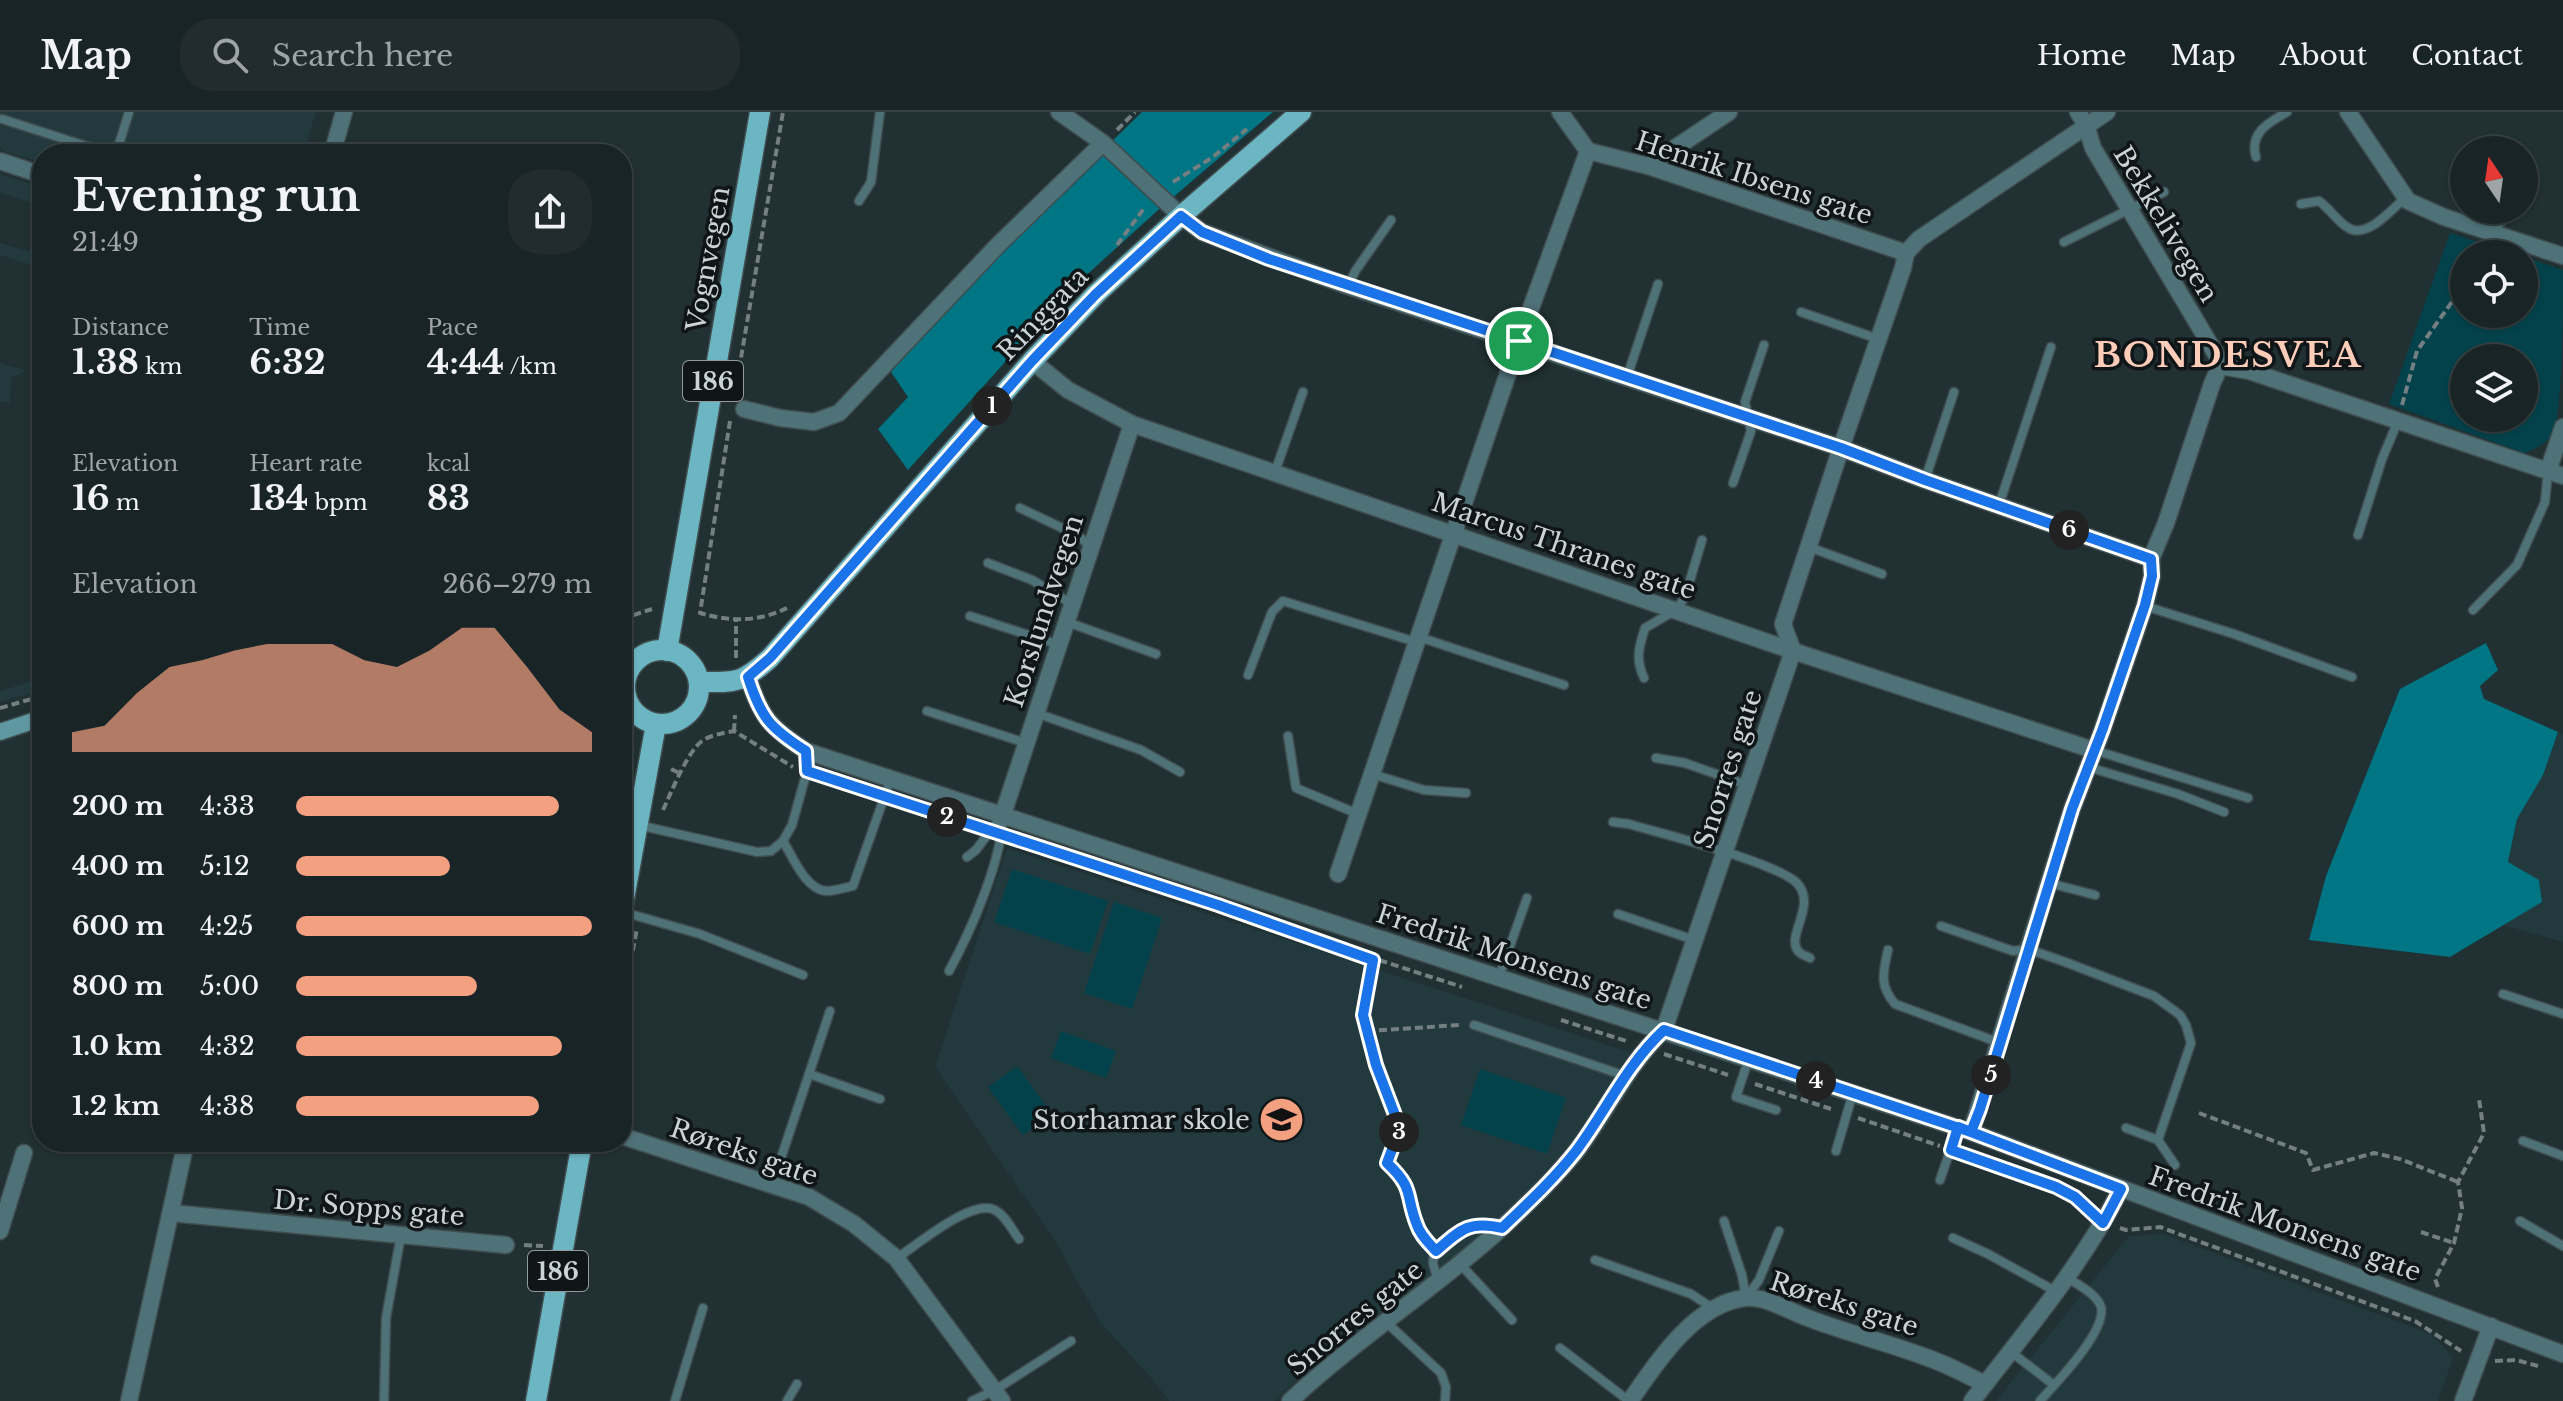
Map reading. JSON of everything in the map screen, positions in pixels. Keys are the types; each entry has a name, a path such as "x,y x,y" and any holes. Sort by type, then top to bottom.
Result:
{"main road":[{"name":"Vognvegen","path":"667,651 760,112"},
{"name":"Ringgata","path":"748,677 770,658 1032,361 1096,294 1301,112"},
{"path":"632,668 636,661 656,651 667,651 681,655 693,666 699,682 698,699 690,712 671,723 656,724 636,713 632,706"},
{"path":"699,682 736,682 748,677"},
{"path":"0,732 32,721"},
{"path":"632,854 656,724"},
{"name":"186","path":"542,1399 562,1247 580,1152"}],"street":[{"path":"335,144 344,112"},
{"path":"1059,112 1103,143 1202,232 1348,286 1841,448 2151,559"},
{"path":"1338,874 1519,341 1588,151 1560,112"},
{"path":"1648,166 1729,112"},
{"path":"1906,253 1919,239 2082,119 2107,112"},
{"path":"2348,112 2408,201 2444,217 2563,256"},
{"name":"Bekkelivegen","path":"2082,119 2093,148 2217,356 2220,366"},
{"path":"744,409 814,422 839,413 998,245 1103,143"},
{"name":"Henrik Ibsens gate","path":"1588,151 1648,166 1906,253"},
{"path":"0,161 32,172"},
{"name":"Snorres gate","path":"1290,1401 1461,1265 1532,1200 1575,1152 1645,1048 1664,1030 1793,651 1783,624 1906,253"},
{"name":"Marcus Thranes gate","path":"1032,361 1068,390 1132,424 1793,651 2093,750"},
{"path":"1965,1130 2001,1043 2087,767 2145,605 2152,576 2151,559 2220,366 2249,371 2556,474 2563,427"},
{"name":"Korslundvegen","path":"1003,814 1132,424"},
{"name":"Fredrik Monsens gate","path":"748,677 758,707 778,733 806,751 1965,1130 2563,1354"},
{"name":"Røreks gate","path":"632,1139 809,1197 854,1224 896,1258 998,1396"},
{"path":"129,1401 184,1152"},
{"path":"0,1231 5,1200 24,1153"},
{"path":"1972,1401 2068,1278 2121,1189"},
{"name":"Dr. Sopps gate","path":"171,1213 506,1245"},
{"name":"Røreks gate","path":"1630,1401 1657,1360 1692,1324 1724,1304 1746,1298 1769,1302 1807,1318 1932,1359 1985,1384"},
{"path":"2463,1401 2491,1326"}],"lane":[{"path":"118,144 129,112"},
{"path":"859,201 871,182 880,112"},
{"path":"2256,157 2253,149 2256,134 2287,112"},
{"path":"2,119 82,144"},
{"path":"2064,242 2164,192"},
{"path":"2301,204 2319,201 2348,228 2358,231 2368,229 2405,198"},
{"path":"1348,286 1391,220"},
{"path":"2491,233 2499,224"},
{"path":"1627,377 1658,284"},
{"path":"1801,312 1878,339"},
{"path":"1733,483 1751,431 1745,402 1764,345"},
{"path":"1999,505 2051,347"},
{"path":"1275,472 1303,392"},
{"path":"1925,480 1954,392"},
{"path":"2358,535 2382,459 2398,421"},
{"path":"2473,610 2517,565 2556,474"},
{"path":"1020,508 1079,536 1091,547"},
{"path":"1644,678 1638,665 1638,650 1645,628 1676,610 1685,597 1702,540"},
{"path":"1808,547 1882,574"},
{"path":"988,563 1032,580 1072,604"},
{"path":"1248,675 1272,612 1283,601 1564,685"},
{"path":"2145,605 2352,677"},
{"path":"970,616 1059,645"},
{"path":"1066,621 1156,654"},
{"path":"927,711 1026,743"},
{"path":"1036,713 1141,750 1180,772"},
{"path":"1288,736 1296,788 1359,814"},
{"path":"2093,750 2248,798"},
{"path":"637,825 757,852 771,851 783,841 792,825 807,771 806,751"},
{"path":"1656,758 1685,763 1748,786"},
{"path":"2087,767 2178,794 2224,812"},
{"path":"1372,774 1424,790 1466,793"},
{"path":"783,841 807,879 817,888 828,891 853,886 891,777"},
{"path":"967,857 976,850 1003,814"},
{"path":"949,971 968,936 1003,835 1003,814"},
{"path":"1613,822 1725,853 1780,873 1798,885 1804,894 1805,906 1795,943 1798,952 1810,958"},
{"path":"2049,883 2095,895"},
{"path":"1499,977 1527,898"},
{"path":"632,914 700,934 803,975"},
{"path":"1618,914 1695,941"},
{"path":"1941,926 2013,951 2028,949 2154,996 2180,1015 2191,1043 2158,1140"},
{"path":"1888,950 1883,978 1886,993 1895,1004 2001,1043"},
{"path":"2503,994 2563,1014"},
{"path":"772,1185 830,1011"},
{"path":"1474,1025 1626,1076"},
{"path":"1749,1058 1736,1097 1776,1110"},
{"path":"809,1074 880,1099"},
{"path":"1836,1151 1853,1093"},
{"path":"2126,1128 2158,1140 2175,1165"},
{"path":"1940,1180 1951,1150 1965,1130"},
{"path":"2523,1141 2563,1156"},
{"path":"896,1258 969,1211 984,1207 1002,1215 1019,1239"},
{"path":"1724,1221 1742,1275 1746,1298"},
{"path":"2520,1221 2563,1246"},
{"path":"1440,1281 1433,1266 1436,1251 1458,1232 1472,1225 1502,1228"},
{"path":"1746,1298 1759,1280 1779,1231"},
{"path":"384,1401 386,1318 401,1235"},
{"path":"1953,1238 2058,1292"},
{"path":"1595,1260 1691,1294 1714,1310"},
{"path":"1461,1265 1512,1320"},
{"path":"2040,1401 2094,1335 2100,1318 2101,1306 2093,1296 2068,1278"},
{"path":"675,1401 703,1308"},
{"path":"1386,1322 1441,1373 1446,1387 1445,1401"},
{"path":"972,1401 998,1396 1071,1341"},
{"path":"1560,1348 1630,1401"},
{"path":"2011,1352 2054,1385"},
{"path":"787,1401 797,1384"}],"path":[{"path":"1103,143 1135,112"},
{"path":"1164,188 1213,157 1255,122"},
{"path":"2398,421 2417,351 2450,305"},
{"path":"632,616 652,609"},
{"path":"736,620 736,658"},
{"path":"0,708 32,699"},
{"path":"734,731 735,715"},
{"path":"661,815 679,773 701,741 734,731 786,764 807,771"},
{"path":"671,769 679,773"},
{"path":"1303,935 1465,988"},
{"path":"1373,960 1363,1015 1376,1065 1400,1128 1387,1163 1402,1177 1417,1226 1436,1251"},
{"path":"1555,1018 2056,1187 2075,1197 2103,1223 2126,1230 2160,1227 2400,1315 2415,1321 2478,1361 2516,1360 2547,1369"},
{"path":"1367,1031 1474,1025"},
{"path":"2441,1308 2435,1279 2454,1243 2462,1208 2458,1182 2484,1133 2479,1099"},
{"path":"2199,1113 2306,1153 2313,1170 2374,1153 2400,1159 2458,1182"},
{"path":"2421,1232 2454,1243"},
{"path":"506,1245 562,1247"}],"shaded area":[{"path":"0,112 316,112 306,144 32,144 32,159 5,152 0,147"},
{"path":"1142,112 1273,112 1069,291 908,470 878,429 908,397 891,372 997,253"},
{"path":"0,174 32,184 32,203 0,193"},
{"path":"2450,233 2471,240 2450,240 2450,328 2538,328 2538,262 2563,270 2562,354 2554,432 2545,442 2524,453 2466,432 2538,432 2538,344 2450,344 2450,426 2389,404"},
{"path":"0,243 32,252 32,265 0,255"},
{"path":"0,363 24,370 11,377 10,403 0,401"},
{"path":"2486,643 2498,670 2480,686 2484,699 2558,732 2543,775 2517,819 2508,862 2539,880 2542,902 2450,957 2309,940 2326,876 2400,689"},
{"path":"32,681 32,693 0,702 0,691"},
{"path":"2558,732 2563,734 2563,942 2503,925 2542,902 2539,880 2508,863 2517,819 2543,775"},
{"name":"Storhamar skole","path":"1007,848 1635,1054 1571,1146 1525,1198 1274,1401 1169,1401 1100,1322 1056,1242 935,1067"},
{"path":"1012,869 1108,901 1090,954 994,922"},
{"path":"1114,902 1162,918 1132,1009 1084,993"},
{"path":"1061,1031 1116,1051 1106,1078 1051,1058"},
{"path":"1017,1066 1052,1114 1023,1135 988,1087"},
{"path":"1480,1069 1566,1098 1547,1154 1461,1125"},
{"path":"2163,1234 2431,1334 2453,1358 2438,1401 1996,1401 2129,1236"}],"place":[{"name":"Storhamar skole","path":"1281,1120"}],"district":[{"name":"BONDESVEA","path":"2228,355"}],"route":[{"path":"1519,341 1269,259 1202,232 1181,216 1096,294 1032,361 770,658 748,677 758,707 778,733 806,751 807,771 1218,905 1373,960 1363,1015 1376,1065 1400,1128 1387,1163 1402,1177 1417,1226 1436,1251 1458,1232 1472,1225 1502,1228 1532,1200 1575,1152 1645,1048 1664,1030 1971,1132 2121,1189 2103,1223 2075,1197 2056,1187 1951,1150 1958,1127 1971,1132 1980,1109 2072,809 2145,605 2152,576 2151,559 1841,448 1519,341"}]}
